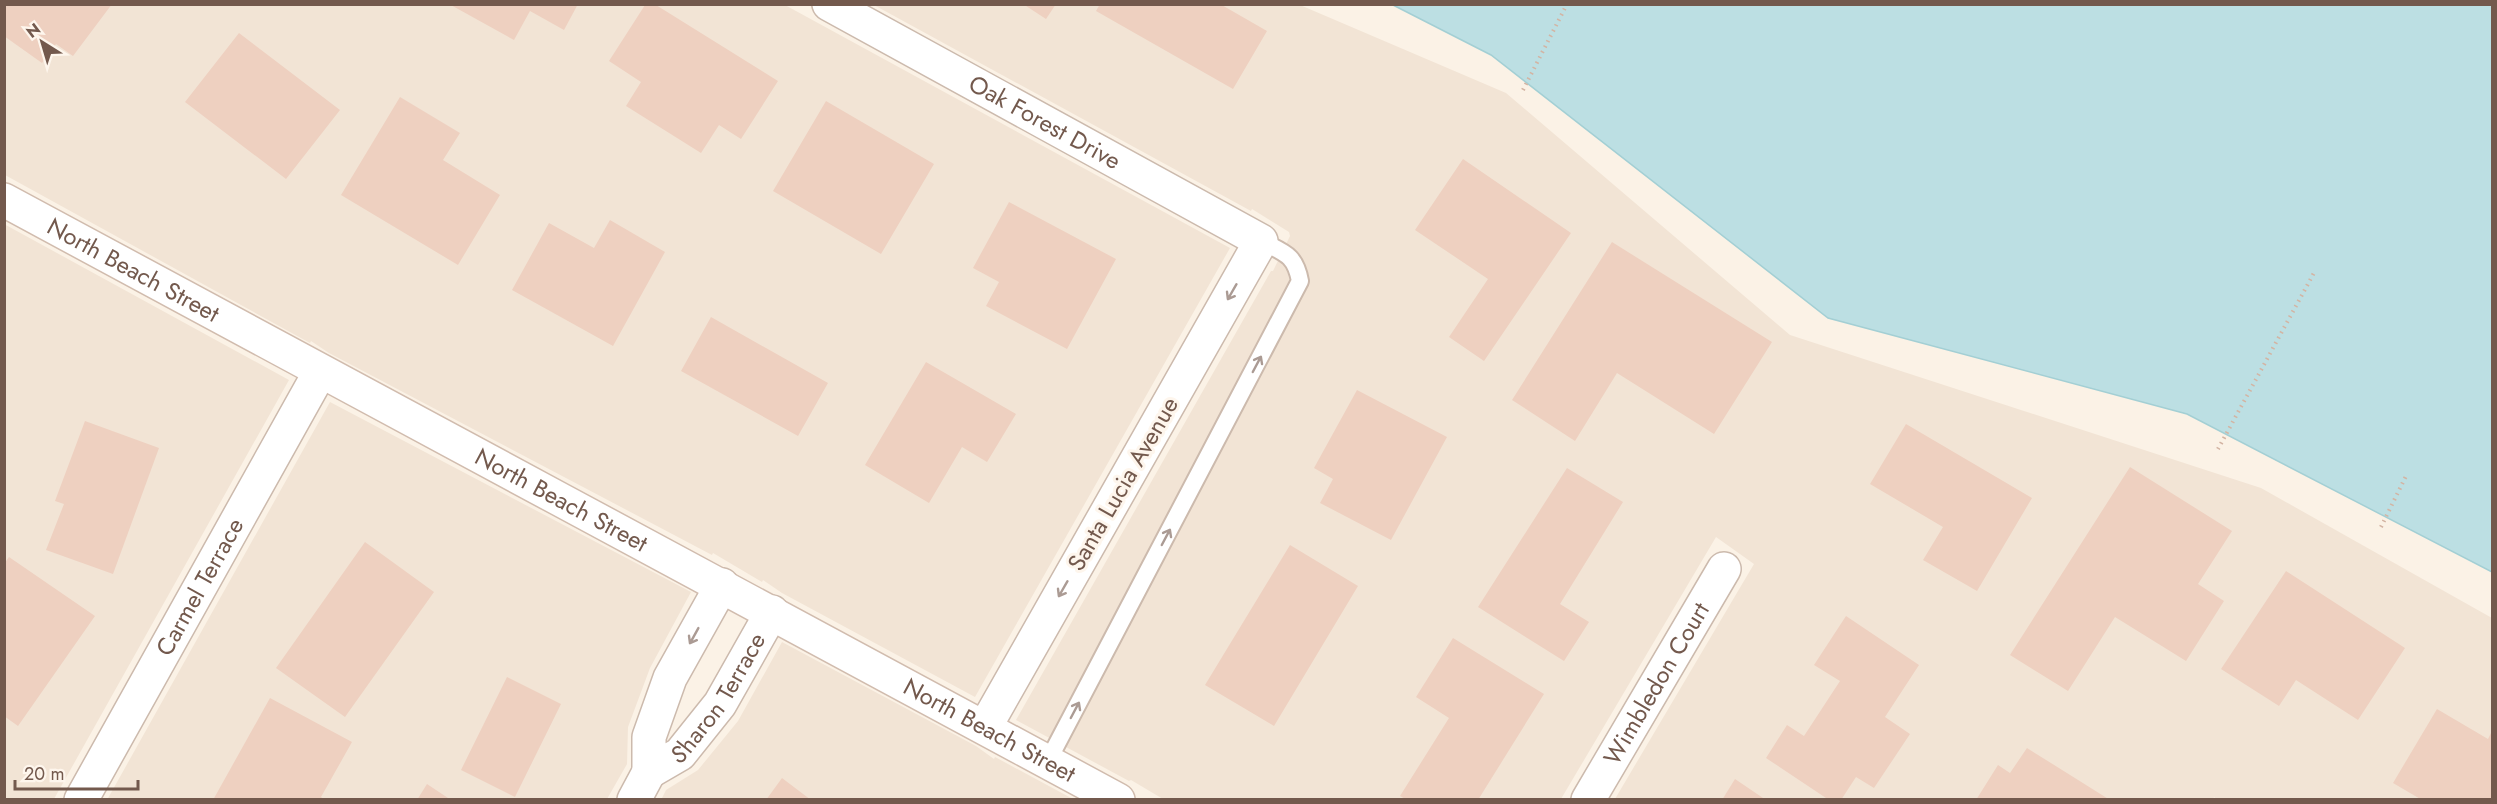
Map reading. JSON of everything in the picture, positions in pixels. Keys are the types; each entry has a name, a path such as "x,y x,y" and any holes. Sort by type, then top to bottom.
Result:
{"street":[{"name":"Oak Forest Drive","path":"829,4 1261,241"},
{"name":"North Beach Street","path":"4,200 1118,800"},
{"name":"Santa Lucia Avenue","path":"985,727 1261,241"},
{"name":"Carmel Terrace","path":"81,800 320,372"},
{"name":"Wimbledon Court","path":"1588,800 1724,568"},
{"name":"Sharon Terrace","path":"642,786 649,737 670,678 722,585"},
{"name":"Sharon Terrace","path":"642,786 680,754 720,704 772,612"}],"lane":[{"path":"1048,762 1300,281 1297,264 1285,254 1261,241"}],"path":[{"path":"1523,90 1567,4"},
{"path":"2218,449 2315,271"},
{"path":"2381,527 2406,477"}],"shaded area":[{"path":"5,5 785,5 1230,248 975,697 782,593 713,553 712,555 329,353 311,341 310,343 5,175"},
{"path":"874,5 1300,5 1506,93 1790,335 2261,488 2492,618 2492,799 2217,800 2214,797 2213,800 1615,799 1754,564 1716,537 1561,799 1163,799 1016,720 1273,271 1290,236 1289,232 1252,209 1251,211"},
{"path":"4,224 289,380 54,799 5,799"},
{"path":"330,402 691,592 650,668 628,727 627,764 607,799 107,800"},
{"path":"782,642 976,746 994,759 995,757 1073,799 661,800 666,790 698,770 738,721"}],"water":[{"path":"1393,5 2492,5 2492,572 2187,414 1828,318 1491,55"}],"building":[{"path":"5,4 112,4 73,56 56,44 42,63 4,36"},
{"path":"449,4 578,4 564,30 530,11 514,40"},
{"path":"1023,4 1056,4 1046,19"},
{"path":"1100,4 1220,4 1267,31 1233,89 1096,11"},
{"path":"645,5 656,5 778,81 741,139 719,125 701,153 626,106 641,82 609,61"},
{"path":"239,33 340,110 286,179 185,102"},
{"path":"400,97 460,133 443,160 500,195 458,265 341,195"},
{"path":"826,101 934,164 881,254 773,191"},
{"path":"1463,159 1571,233 1484,361 1449,337 1488,279 1415,230"},
{"path":"1009,202 1116,259 1067,349 986,306 999,282 973,268"},
{"path":"610,220 665,252 613,346 512,290 549,223 594,248"},
{"path":"1612,242 1772,342 1714,434 1617,373 1575,441 1512,400"},
{"path":"711,317 828,383 798,436 681,371"},
{"path":"926,362 1016,414 987,462 962,447 929,503 865,465"},
{"path":"1357,390 1447,437 1391,540 1320,503 1333,479 1314,468"},
{"path":"85,421 159,448 113,574 46,550 64,504 55,501"},
{"path":"1906,424 2032,498 1977,591 1923,560 1943,527 1870,484"},
{"path":"2130,467 2232,531 2198,584 2224,601 2186,661 2115,617 2068,691 2010,655"},
{"path":"1567,468 1623,502 1560,604 1589,622 1564,661 1478,607"},
{"path":"365,542 434,592 345,717 276,668"},
{"path":"1290,545 1358,586 1274,726 1205,685"},
{"path":"9,557 95,616 18,726 4,716 4,564"},
{"path":"2286,571 2405,648 2358,720 2296,680 2279,706 2221,669"},
{"path":"1846,616 1919,665 1885,717 1910,734 1874,788 1856,777 1841,800 1829,800 1766,758 1787,725 1804,736 1840,681 1814,665"},
{"path":"1453,638 1544,694 1478,800 1407,800 1400,796 1449,718 1416,697"},
{"path":"507,677 561,704 515,797 461,770"},
{"path":"270,698 352,742 321,797 325,800 213,800"},
{"path":"2437,709 2488,739 2492,731 2492,800 2422,800 2393,783"},
{"path":"2027,748 2110,800 1976,800 1998,765 2010,773"},
{"path":"782,778 811,800 766,800"},
{"path":"1735,779 1766,800 1722,800"},
{"path":"427,784 451,800 417,800"}]}
